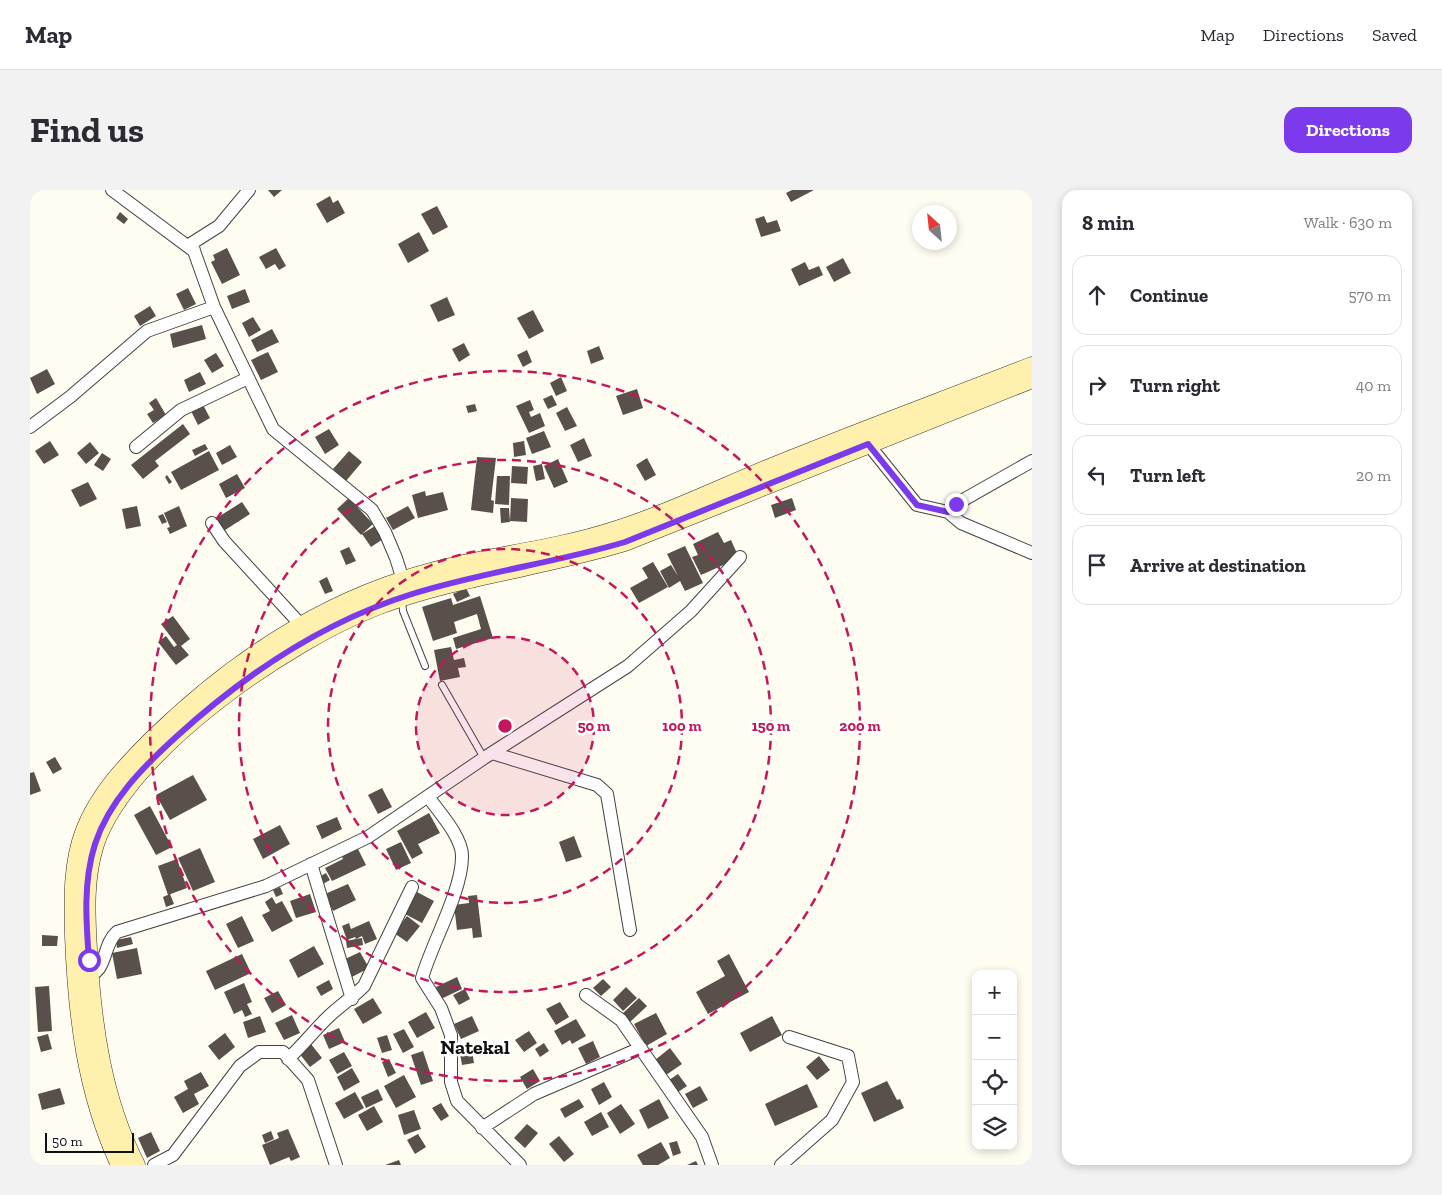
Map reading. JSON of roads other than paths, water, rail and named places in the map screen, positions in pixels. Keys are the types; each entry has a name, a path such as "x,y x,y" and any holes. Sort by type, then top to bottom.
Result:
{"main road":[{"path":"120,1165 98,1111 81,1032 88,873 95,844 117,800 134,779 188,726 262,666 335,624 402,598 454,583 584,555 625,542 1032,366"},
{"path":"136,1165 116,1118 105,1082 83,977 73,905 74,881 83,836 99,803 122,771 196,699 232,669 301,625 342,605 403,580 458,566 575,542 617,530 863,438 1032,379"}],"street":[{"path":"112,190 194,250"},
{"path":"249,190 219,226 189,245 194,250 214,307 273,430 372,510 385,532 403,580 402,598"},
{"path":"30,427 70,397 147,331 214,307"},
{"path":"136,447 181,410 248,378"},
{"path":"863,438 917,505 948,512 961,523 1032,553"},
{"path":"948,512 956,504 1032,461"},
{"path":"212,523 224,542 301,625"},
{"path":"83,977 101,967 110,941 117,932 266,886 368,837 429,798 488,755 628,666 691,611 740,557"},
{"path":"488,755 597,784 606,794 630,930"},
{"path":"429,798 452,828 463,856 454,891 422,978 441,1008 451,1035 450,1082 457,1100 482,1128 520,1165"},
{"path":"311,864 352,999"},
{"path":"288,1059 318,1030 325,1020 352,999 364,986 412,887"},
{"path":"586,995 622,1020 702,1137 712,1165"},
{"path":"781,1165 832,1120 853,1082 848,1056 789,1037"},
{"path":"482,1128 534,1094 641,1048"},
{"path":"154,1165 173,1155 240,1066 259,1052 282,1052 308,1080 336,1165"}],"lane":[{"path":"402,598 403,611 425,666"},
{"path":"442,686 488,755"}],"district":[{"name":"Natekal","path":"475,1047"}]}
